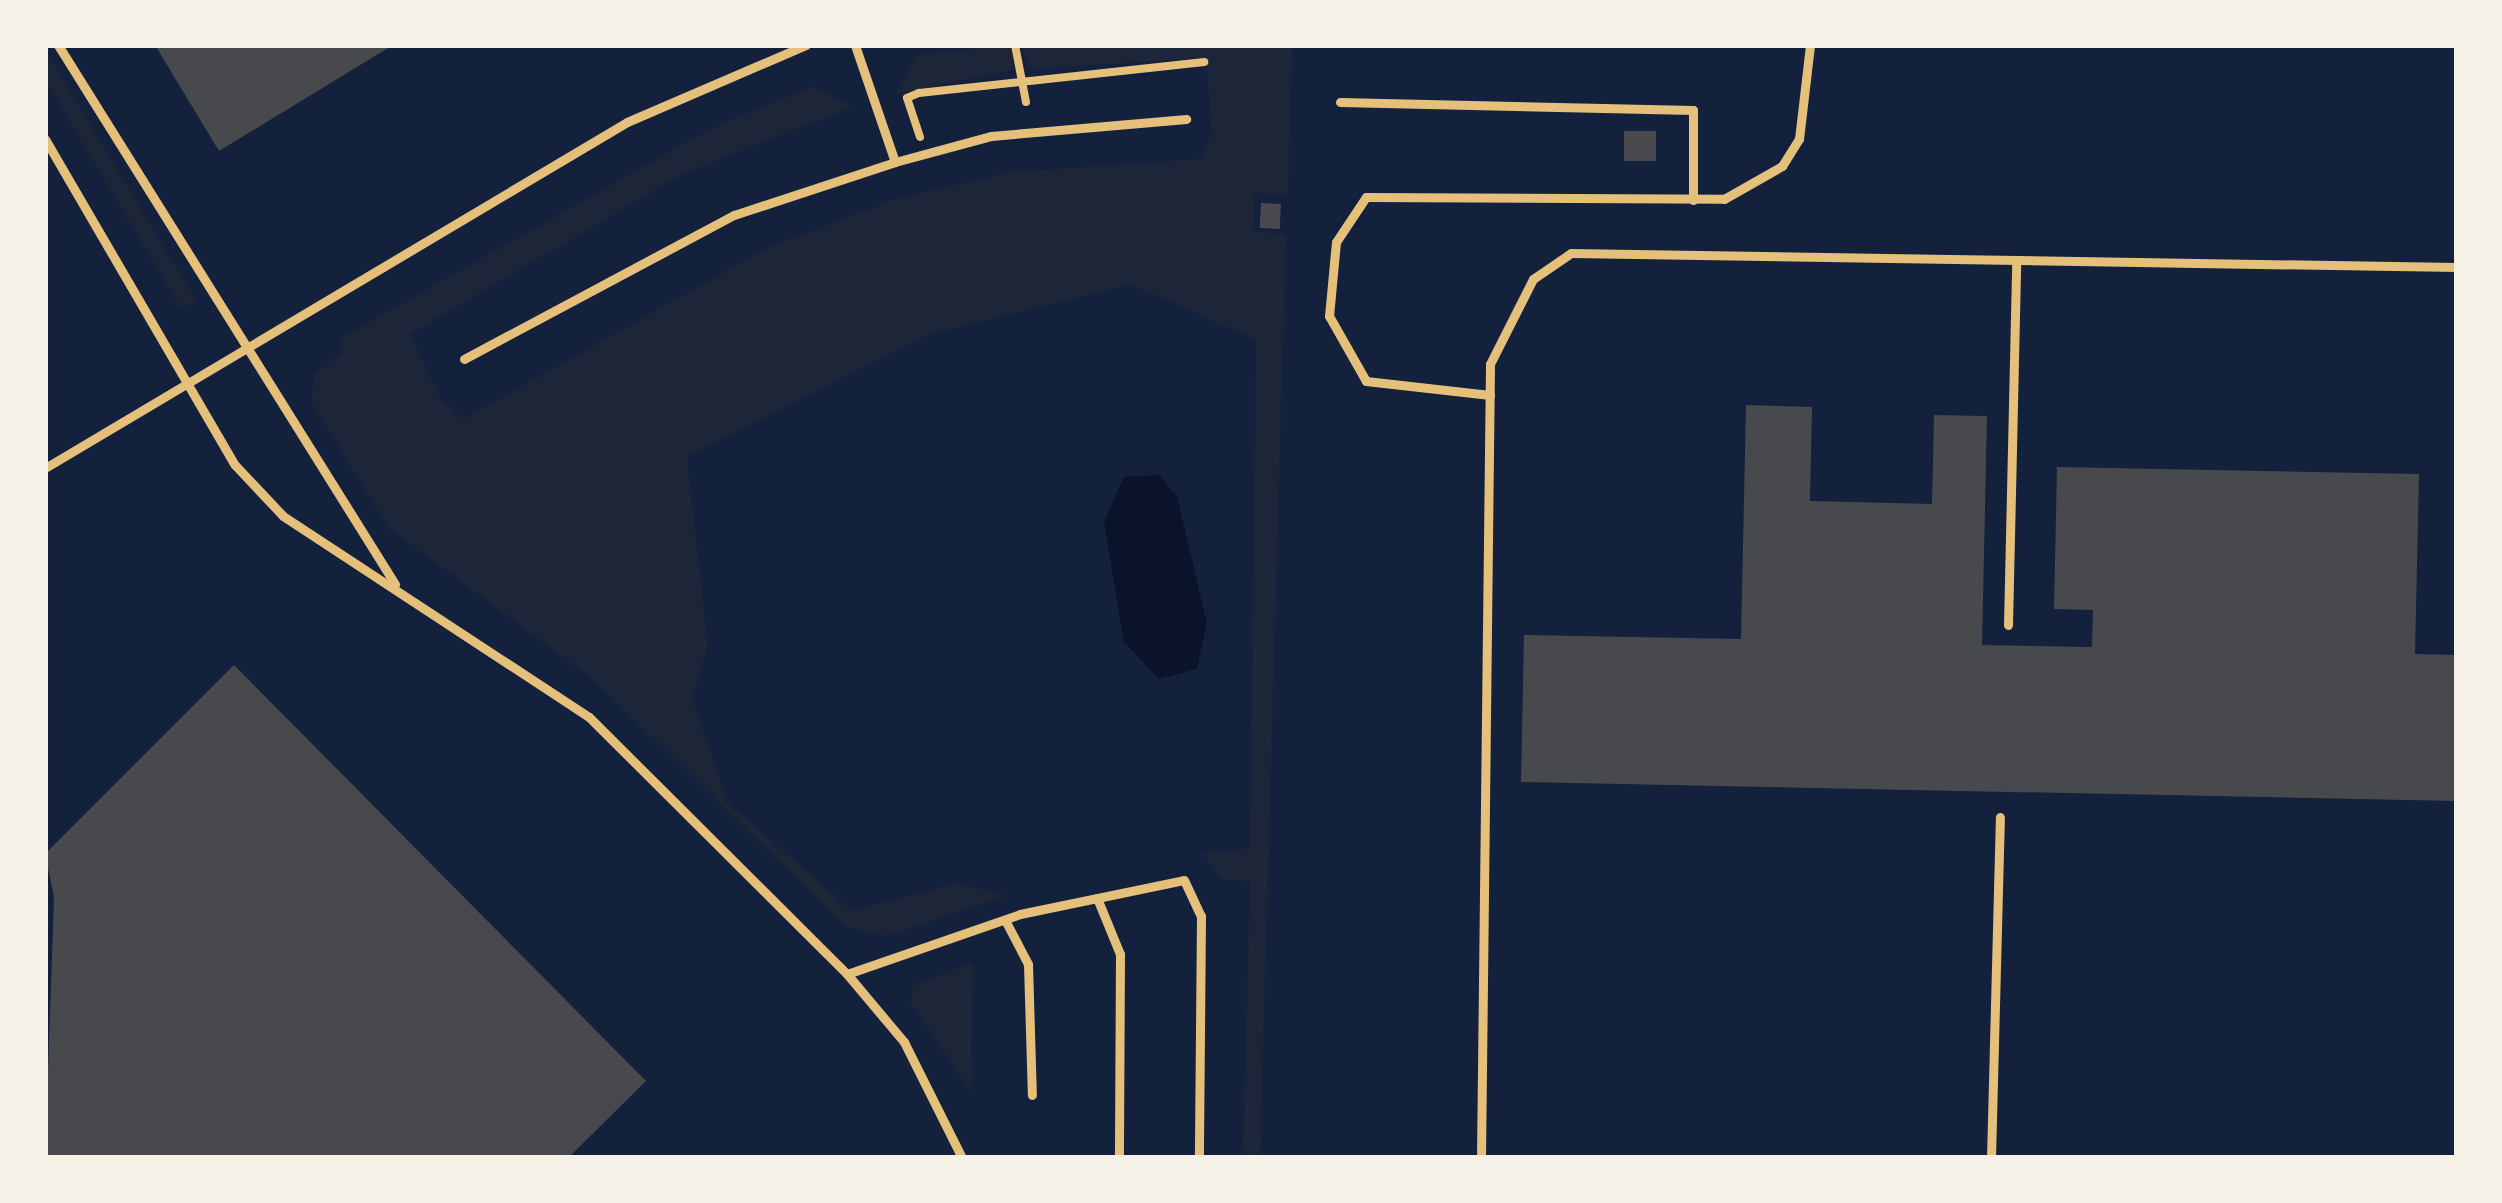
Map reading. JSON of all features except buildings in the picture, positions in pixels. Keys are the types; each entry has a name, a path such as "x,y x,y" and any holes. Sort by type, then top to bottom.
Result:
{"lane":[{"path":"58,45 401,592"},
{"path":"45,468 627,122 806,45"},
{"path":"856,45 895,162"},
{"path":"1490,394 1366,381 1329,316 1336,242 1366,197 1724,199 1782,166 1808,104 1810,45"},
{"path":"1340,102 1693,110 1693,200"},
{"path":"464,359 714,224 895,162 1101,120 1186,118"},
{"path":"45,139 235,464 283,516 589,717 847,974 904,1042 962,1158"},
{"path":"1481,1158 1490,394 1500,334 1533,279 1571,253 2457,267"},
{"path":"2008,625 2016,260"},
{"path":"1991,1158 2000,818"},
{"path":"847,974 1005,920 1184,880 1202,916 1199,1158"},
{"path":"1097,898 1120,954 1119,1158"},
{"path":"1005,920 1028,964 1031,1095"}],"path":[{"path":"1016,45 1026,101"},
{"path":"925,154 908,98 1021,74 1204,62"}],"shaded area":[{"path":"1010,45 1014,70 895,94 918,55"},
{"path":"1022,45 1292,45 1288,195 1255,193 1253,232 1286,234 1260,1158 1243,1158 1250,881 1222,879 1202,853 1250,848 1256,340 1130,284 928,335 687,457 708,645 692,698 727,802 852,911 956,883 1008,896 886,936 845,926 592,678 389,528 311,402 314,376 343,351 338,340 708,130 813,86 853,107 684,173 410,334 441,400 464,419 767,248 898,198 1011,172 1202,159 1212,131 1206,58 1027,69"},
{"path":"45,49 196,300 181,308 45,80"},
{"path":"1159,475 1177,497 1207,623 1197,669 1159,679 1124,642 1104,521 1124,477"},
{"path":"973,962 971,1092 911,1003 913,985"}]}
